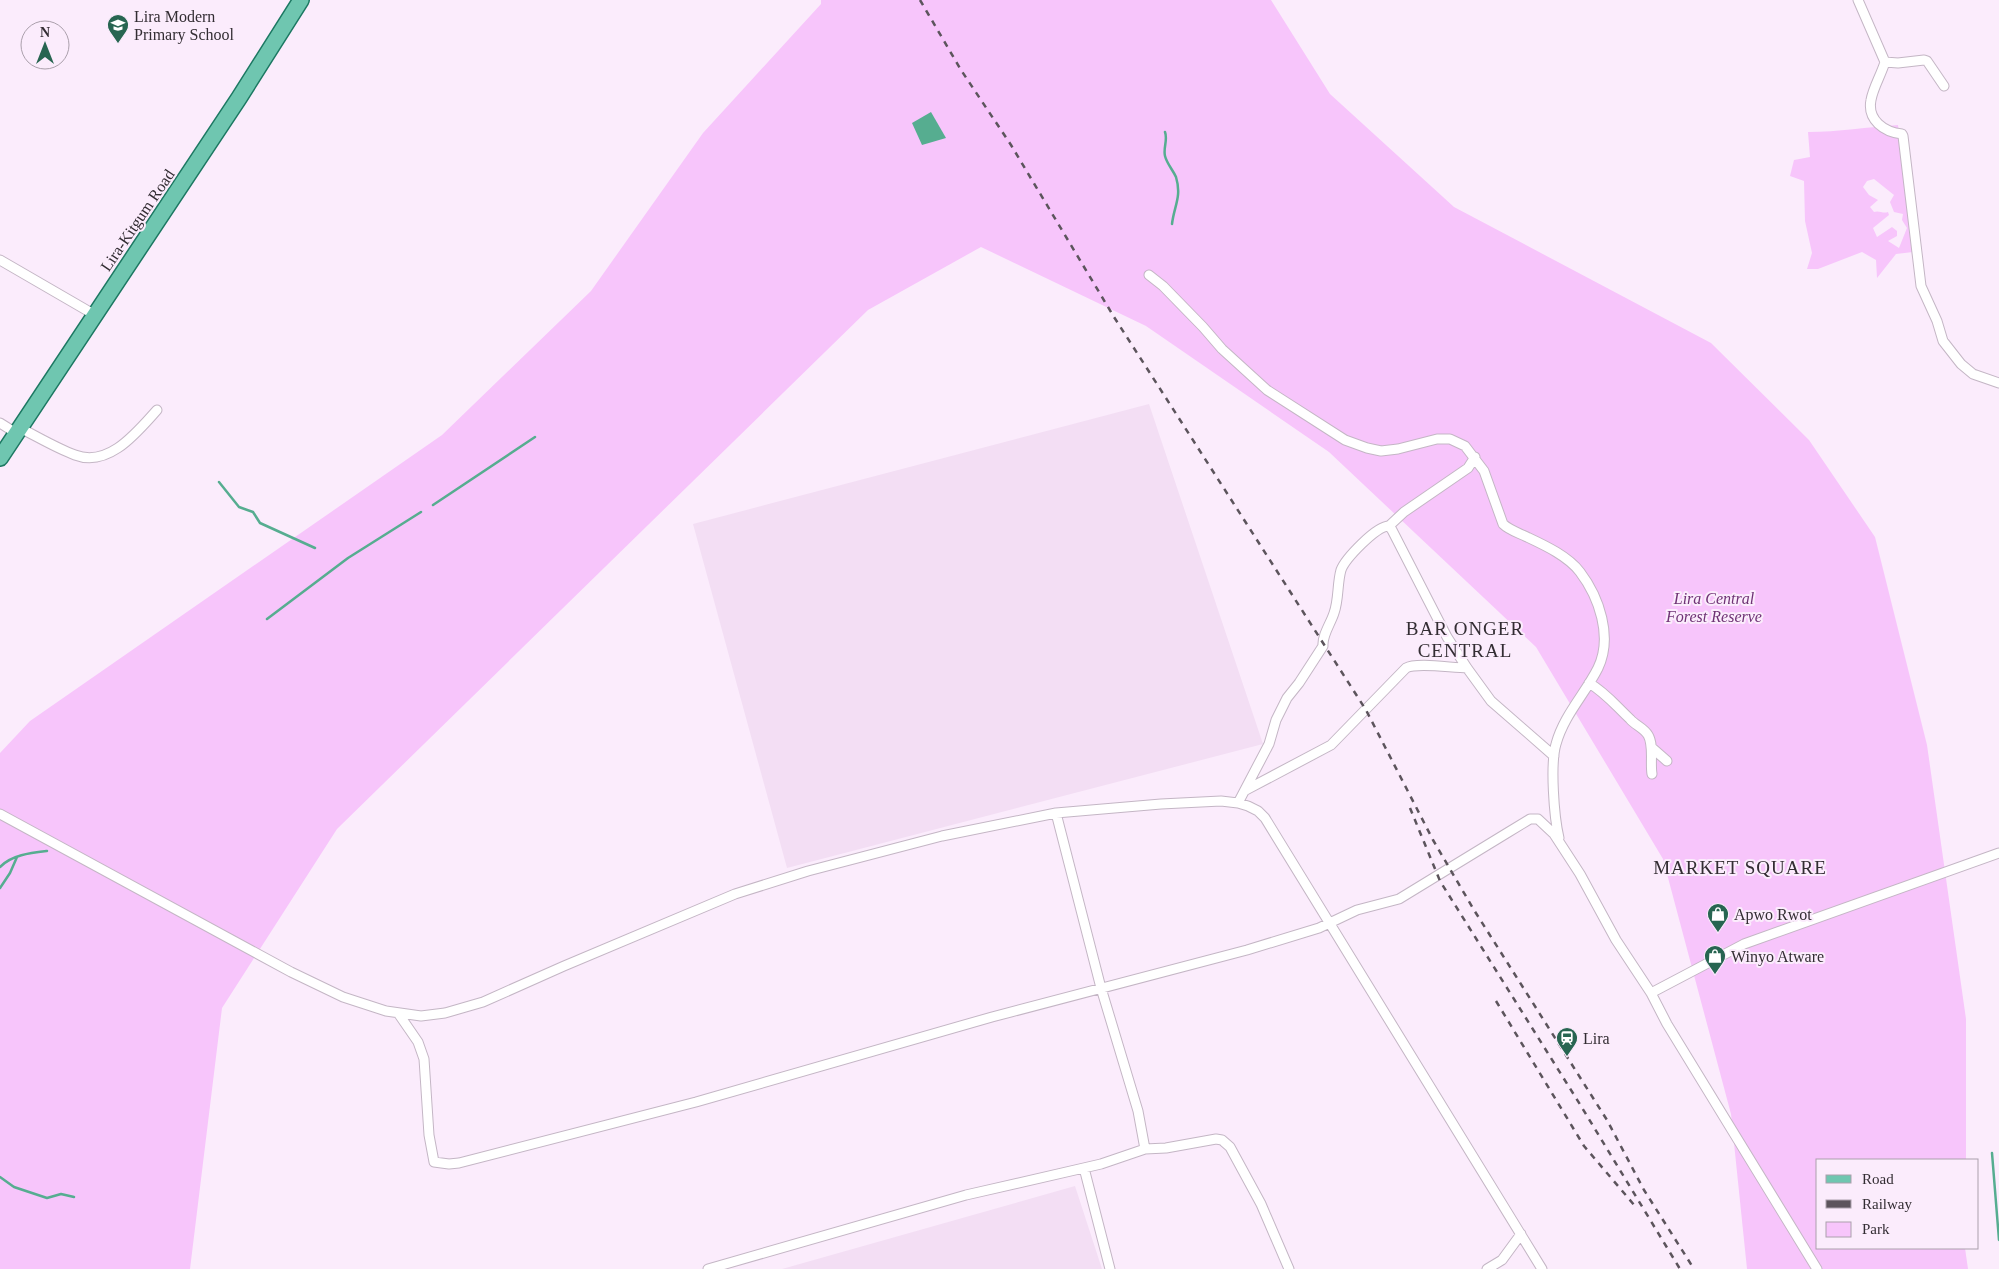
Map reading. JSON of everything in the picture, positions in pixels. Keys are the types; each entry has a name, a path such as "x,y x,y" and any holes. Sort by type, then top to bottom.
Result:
{"main road":[{"name":"Lira-Kitgum Road","path":"0,458 301,0"}],"street":[{"path":"1858,0 1885,62 1871,100 1871,112 1876,122 1883,128 1890,133 1902,134 1903,136 1921,286 1937,321 1943,341 1960,364 1973,374 1999,383"},
{"path":"1885,62 1927,61 1944,86"},
{"path":"0,260 95,315"},
{"path":"1148,275 1164,286 1222,349 1267,390 1345,440 1381,451 1398,449 1437,439 1450,439 1465,446 1484,471 1503,524 1557,553 1579,570 1594,593 1602,618 1603,649 1599,666 1568,714 1556,744 1554,756 1556,824 1560,843"},
{"path":"0,423 76,456 98,457 115,451 123,445 157,410"},
{"path":"1238,803 1269,744 1276,720 1287,698 1323,646 1323,638 1329,629 1336,607 1342,567 1372,534 1384,526 1389,526 1404,512 1468,468 1475,457"},
{"path":"1468,468 1484,471"},
{"path":"1389,526 1447,637 1467,668 1491,701 1554,756"},
{"path":"1246,790 1331,745 1406,668 1411,666 1467,668"},
{"path":"1589,683 1601,690 1648,735 1651,747 1650,763 1652,774"},
{"path":"1651,747 1667,760"},
{"path":"0,814 291,972 344,997 386,1011 433,1015 482,1002 681,915 766,884 942,836 1056,813 1161,804 1221,801 1238,803 1258,811 1264,818 1542,1269"},
{"path":"1056,813 1101,988 1138,1111 1145,1149"},
{"path":"398,1013 418,1042 424,1058 429,1136 434,1162 450,1164 468,1162 535,1142 607,1126 688,1104 1101,988 1247,950 1319,928 1357,910 1399,899 1530,819 1538,818 1560,843 1580,874 1616,940 1651,993 1666,1024 1817,1269"},
{"path":"1651,993 1744,944 1999,853"},
{"path":"708,1269 966,1195 1101,1164 1145,1149 1166,1148 1216,1139 1222,1140 1230,1147 1261,1204 1289,1269"},
{"path":"1084,1168 1110,1269"},
{"path":"1487,1269 1502,1260 1522,1234"}],"shaded area":[{"path":"931,112 946,138 922,145 912,123"},
{"path":"1149,404 1263,744 787,868 693,524"},
{"path":"1075,1186 1102,1269 782,1269"}],"green space":[{"name":"Lira Central Forest Reserve","path":"821,0 1271,0 1330,94 1454,207 1711,343 1809,440 1875,537 1927,745 1966,1019 1966,1159 1816,1159 1816,1249 1965,1249 1968,1269 1747,1269 1731,1114 1663,859 1536,647 1329,452 1146,326 981,247 868,310 337,829 222,1008 190,1269 0,1269 0,753 30,721 442,435 591,291 703,133 821,4"},
{"path":"1898,125 1913,252 1896,254 1877,278 1876,260 1862,252 1818,269 1807,269 1812,253 1805,221 1804,181 1790,176 1794,160 1810,157 1808,132","holes":["1874,179 1894,195 1890,202 1894,212 1903,214 1902,220 1907,228 1899,248 1888,241 1897,236 1897,231 1892,227 1877,237 1873,228 1889,215 1888,212 1874,212 1870,207 1878,200 1869,195 1863,187 1867,181"]}],"waterway":[{"path":"1165,132 1165,156 1178,184 1177,201 1172,224"},
{"path":"433,505 535,437"},
{"path":"219,482 239,507 253,512 260,523 315,548"},
{"path":"267,619 348,558 421,512"},
{"path":"0,867 16,857 47,851"},
{"path":"0,888 10,873 17,857"},
{"path":"1992,1153 1999,1240"},
{"path":"0,1177 14,1187 47,1198 61,1194 74,1197"}],"railway":[{"path":"920,0 961,70 1011,145 1114,317 1366,710 1433,840 1474,910 1607,1120 1644,1190 1694,1269"},
{"path":"1410,808 1440,881 1581,1106 1680,1269"},
{"path":"1496,1001 1584,1146 1635,1206"}],"place":[{"name":"Lira Modern Primary School","path":"118,44"},
{"name":"Apwo Rwot","path":"1718,933"},
{"name":"Winyo Atware","path":"1715,975"},
{"name":"Lira","path":"1567,1057"}],"district":[{"name":"BAR ONGER CENTRAL","path":"1465,639"},
{"name":"MARKET SQUARE","path":"1740,867"}]}
